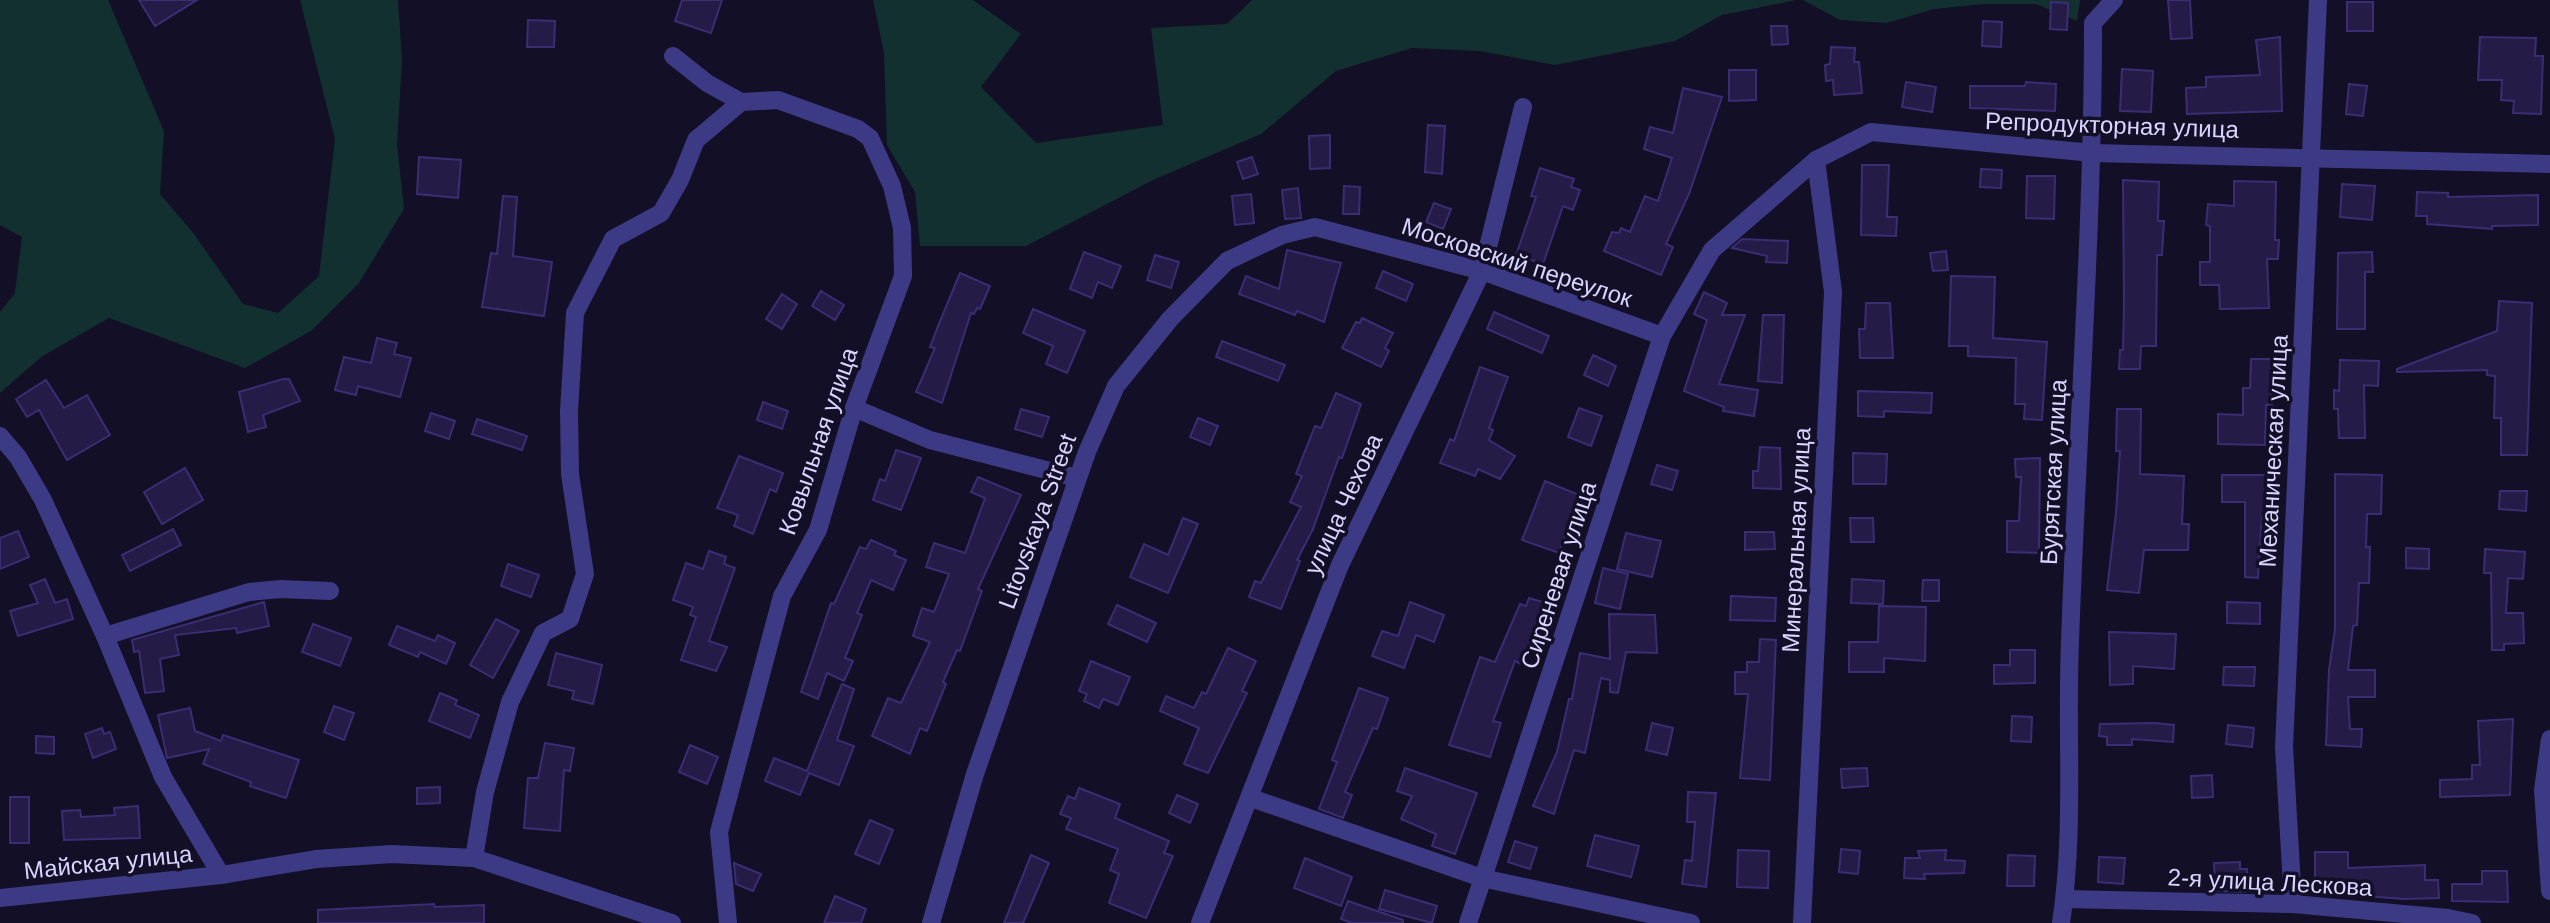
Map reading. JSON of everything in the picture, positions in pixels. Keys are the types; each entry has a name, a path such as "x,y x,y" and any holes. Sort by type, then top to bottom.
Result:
{"street":[{"name":"Бурятская улица","path":"2061,923 2065,899 2070,645 2093,153 2093,23 2114,0"},
{"name":"Механическая улица","path":"2293,904 2284,747 2318,0"},
{"path":"474,858 485,792 510,702 543,633 570,619 585,574 570,474 569,411 575,313 613,239 661,213 680,180 696,140 741,102 707,83 673,56"},
{"name":"Ковыльная улица","path":"728,923 719,832 782,596 818,530 854,408 903,276 902,228 892,186 870,138 858,129 778,100 741,102"},
{"name":"улица Чехова","path":"1200,923 1340,565 1481,271 1523,107"},
{"name":"Репродукторная улица","path":"1712,250 1816,160 1871,132 2093,153 2311,156 2550,164"},
{"name":"Минеральная улица","path":"1802,923 1833,292 1816,160"},
{"name":"Московский переулок","path":"1315,228 1481,271 1662,336"},
{"name":"Litovskaya Street","path":"931,923 975,774 1077,478 1116,386 1170,319 1227,261 1282,235 1315,228"},
{"name":"Сиреневая улица","path":"1468,923 1662,336 1712,250"},
{"path":"854,408 930,440 1077,478"},
{"name":"Майская улица","path":"0,436 18,457 43,500 105,636 163,777 221,875"},
{"path":"105,636 249,592 281,589 330,591"},
{"path":"2550,739 2543,790 2550,891"},
{"path":"1251,798 1482,878 1691,923"},
{"name":"Майская улица","path":"0,898 221,875 316,859 392,854 474,858 626,916 672,923"},
{"name":"2-я улица Лескова","path":"2065,899 2293,904 2448,918 2472,923"}],"green space":[{"path":"0,0 108,0 164,131 160,194 194,234 243,304 278,313 319,276 335,139 300,0 398,0 402,60 397,144 404,209 359,283 311,331 245,368 109,318 41,357 0,393 0,312 15,293 22,237 0,225"},
{"path":"873,0 973,0 1021,34 981,87 1036,143 1163,125 1151,28 1227,24 1252,0 1796,0 1722,15 1675,41 1555,65 1480,51 1412,48 1336,71 1261,134 1155,179 1026,246 920,246 915,192 887,145 884,53"},
{"path":"1803,0 2080,0 2077,21 2036,4 1983,4 1934,9 1887,23 1840,20"}],"building":[{"path":"139,0 197,0 155,26"},
{"path":"682,0 722,0 711,33 675,21"},
{"path":"2168,0 2190,0 2192,38 2171,39"},
{"path":"2051,2 2068,3 2067,30 2050,29"},
{"path":"2347,2 2373,2 2373,31 2347,31"},
{"path":"528,20 555,21 554,47 527,47"},
{"path":"1983,21 2002,22 2001,47 1982,46"},
{"path":"1771,26 1787,26 1788,44 1772,45"},
{"path":"2280,37 2282,111 2187,114 2186,88 2206,87 2206,77 2260,75 2256,40"},
{"path":"2480,37 2536,38 2535,56 2543,56 2541,114 2513,113 2514,101 2501,100 2502,80 2478,80"},
{"path":"1831,47 1855,48 1854,62 1859,62 1862,93 1834,95 1833,80 1826,81 1825,65 1830,64"},
{"path":"2122,69 2153,71 2151,112 2120,111"},
{"path":"1729,70 1756,70 1756,100 1729,101"},
{"path":"1906,82 1936,87 1932,112 1902,107"},
{"path":"2026,82 2056,84 2055,111 1970,108 1970,86 2025,86"},
{"path":"2349,84 2367,86 2363,116 2346,114"},
{"path":"1683,88 1722,97 1689,194 1666,244 1673,247 1661,275 1604,251 1612,232 1619,233 1621,228 1630,232 1645,196 1658,201 1672,158 1644,149 1650,127 1673,133"},
{"path":"1428,125 1445,126 1442,174 1425,172"},
{"path":"1330,135 1330,168 1310,169 1309,136"},
{"path":"419,157 461,160 458,198 417,194"},
{"path":"1252,157 1258,174 1243,179 1237,162"},
{"path":"1862,165 1889,165 1887,217 1897,217 1896,236 1861,235"},
{"path":"1540,168 1574,179 1571,187 1580,190 1573,210 1563,206 1543,264 1516,255 1536,197 1531,196"},
{"path":"1981,169 2002,170 2001,188 1980,187"},
{"path":"2027,176 2055,176 2054,219 2026,218"},
{"path":"2123,180 2159,182 2158,221 2164,221 2162,255 2157,255 2156,346 2141,346 2140,369 2119,369 2120,350 2123,350 2124,305"},
{"path":"2234,181 2276,182 2275,240 2279,240 2278,259 2267,259 2269,308 2220,309 2219,285 2200,285 2200,262 2210,262 2210,226 2206,225 2208,204 2234,206"},
{"path":"2342,184 2375,186 2372,220 2340,217"},
{"path":"1344,186 1360,187 1359,214 1343,214"},
{"path":"1298,188 1301,218 1285,219 1282,190"},
{"path":"2417,192 2448,193 2448,197 2538,195 2538,225 2492,226 2492,229 2427,224 2427,216 2416,216"},
{"path":"1251,194 1254,223 1235,225 1232,196"},
{"path":"503,196 517,197 513,256 552,262 544,316 482,307 491,253 497,254"},
{"path":"1434,203 1451,209 1443,229 1426,222"},
{"path":"1742,239 1788,241 1787,263 1766,262 1767,256 1732,248"},
{"path":"1287,250 1341,263 1324,322 1297,311 1295,315 1239,294 1246,276 1279,289"},
{"path":"1946,251 1948,270 1933,271 1930,253"},
{"path":"1084,252 1121,266 1112,288 1098,282 1092,298 1070,289"},
{"path":"2372,252 2373,272 2365,272 2365,329 2337,329 2338,253"},
{"path":"1155,255 1179,262 1171,288 1147,280"},
{"path":"1383,271 1413,284 1406,301 1376,288"},
{"path":"960,273 990,286 980,309 977,308 974,314 971,313 942,403 916,392 935,348 930,347"},
{"path":"1951,276 1995,277 1993,338 2047,342 2042,420 2024,419 2025,404 2015,404 2016,358 1968,356 1968,346 1949,346"},
{"path":"821,291 844,305 835,320 812,306"},
{"path":"1704,292 1727,303 1722,315 1745,315 1719,384 1758,390 1754,416 1723,411 1724,407 1684,391 1707,320 1694,314"},
{"path":"782,294 797,304 782,329 766,319"},
{"path":"2499,301 2532,303 2527,455 2501,455 2501,418 2494,418 2495,376 2487,375 2487,370 2397,372 2397,369 2497,331"},
{"path":"1866,303 1890,303 1893,358 1860,358 1859,329 1865,329"},
{"path":"1033,309 1085,331 1067,373 1046,364 1053,346 1023,333"},
{"path":"1494,312 1549,336 1542,353 1487,329"},
{"path":"1763,315 1784,315 1782,383 1758,381"},
{"path":"1362,318 1393,333 1385,348 1389,351 1381,367 1342,348 1356,322 1360,323"},
{"path":"377,338 397,343 394,354 411,358 400,397 358,386 356,395 335,390 344,357 371,363"},
{"path":"1222,341 1285,365 1278,381 1216,357"},
{"path":"1593,355 1616,366 1608,386 1584,375"},
{"path":"2251,359 2271,359 2272,405 2266,405 2265,445 2218,444 2218,414 2243,415 2243,388 2250,388"},
{"path":"2340,360 2379,361 2378,386 2364,385 2365,438 2339,438 2334,390 2339,391"},
{"path":"1480,367 1508,377 1489,428 1493,430 1489,440 1515,456 1500,479 1478,469 1475,476 1440,463 1450,439 1454,441"},
{"path":"289,379 300,401 263,415 266,427 248,432 239,392"},
{"path":"46,380 64,408 87,395 110,435 67,460 39,410 27,417 16,399"},
{"path":"1858,391 1932,393 1931,413 1884,411 1884,417 1858,416"},
{"path":"1336,393 1361,404 1313,529 1297,560 1300,561 1281,609 1249,597 1255,581 1261,583 1301,507 1290,502 1302,476 1296,474 1315,426 1321,428"},
{"path":"763,402 788,411 782,429 757,420"},
{"path":"1579,408 1602,416 1591,446 1568,437"},
{"path":"1021,409 1049,417 1042,437 1015,429"},
{"path":"2117,409 2141,409 2140,474 2184,476 2182,524 2189,524 2188,550 2144,550 2139,593 2107,590 2120,451 2116,451"},
{"path":"431,413 455,421 449,439 425,431"},
{"path":"1198,418 1218,426 1210,445 1190,437"},
{"path":"477,419 527,436 522,450 472,434"},
{"path":"1760,447 1780,448 1781,489 1753,488 1753,471 1758,471"},
{"path":"896,450 921,458 901,510 873,500 880,479 885,481"},
{"path":"1853,453 1887,454 1886,484 1853,484"},
{"path":"739,456 783,473 776,492 770,489 753,534 734,526 738,515 717,508"},
{"path":"2040,458 2039,553 2007,552 2007,521 2019,521 2021,477 2016,477 2015,459"},
{"path":"1657,465 1678,471 1672,490 1651,484"},
{"path":"185,468 203,500 162,524 144,492"},
{"path":"2335,474 2382,475 2381,514 2367,514 2369,583 2359,583 2357,625 2353,626 2348,670 2375,670 2375,697 2348,697 2350,729 2362,729 2361,747 2326,745 2329,670 2335,629"},
{"path":"2222,475 2269,475 2270,516 2262,516 2258,578 2245,577 2245,502 2222,502"},
{"path":"978,477 1021,495 978,589 982,591 960,651 957,650 943,682 946,684 927,731 920,728 910,754 872,736 888,698 901,703 930,642 913,636 922,608 934,612 949,574 926,567 934,543 965,553 985,498 971,492"},
{"path":"1545,481 1579,495 1559,553 1522,540"},
{"path":"2500,491 2527,491 2526,511 2499,509"},
{"path":"1183,518 1198,524 1168,593 1130,577 1144,544 1168,555"},
{"path":"1850,518 1873,518 1874,542 1851,542"},
{"path":"173,529 181,545 130,571 122,555"},
{"path":"18,531 29,557 0,569 0,538"},
{"path":"1745,532 1774,532 1775,549 1745,550"},
{"path":"1626,533 1661,541 1652,577 1617,569"},
{"path":"871,540 896,551 894,555 906,560 893,590 871,580 857,613 862,615 845,658 853,661 844,681 827,673 818,699 801,692 831,603 834,604 860,547 866,549"},
{"path":"2406,548 2429,549 2429,569 2406,568"},
{"path":"2485,549 2525,552 2523,579 2508,578 2506,613 2523,613 2524,643 2504,644 2504,650 2492,650 2491,573 2484,573"},
{"path":"709,551 726,557 724,564 735,568 709,641 727,647 716,671 681,660 696,617 690,615 693,607 673,600 686,563 703,569"},
{"path":"508,564 539,575 531,597 501,586"},
{"path":"1603,568 1628,574 1620,609 1595,603"},
{"path":"45,579 55,603 67,599 73,619 18,636 10,611 38,603 30,585"},
{"path":"1852,579 1884,581 1883,604 1851,603"},
{"path":"1923,580 1939,580 1939,601 1922,601"},
{"path":"1731,596 1776,598 1775,621 1730,620"},
{"path":"1529,598 1546,603 1521,664 1515,661 1493,721 1501,723 1490,757 1449,745 1480,657 1495,662 1520,604 1526,606"},
{"path":"264,602 269,626 237,633 236,628 175,635 179,655 160,659 164,691 145,693 139,651 134,652 132,640"},
{"path":"1410,602 1444,615 1434,642 1416,635 1404,668 1372,656 1382,631 1398,636"},
{"path":"2227,602 2260,603 2260,624 2227,623"},
{"path":"1117,605 1156,623 1147,642 1108,624"},
{"path":"1879,606 1926,607 1925,661 1884,658 1884,672 1849,672 1849,642 1878,642"},
{"path":"1609,614 1655,615 1657,653 1626,652 1618,693 1610,692 1610,680 1601,678 1585,753 1574,750 1554,814 1533,806 1557,752 1569,699 1572,699 1580,653 1610,659"},
{"path":"496,619 519,631 493,678 470,665"},
{"path":"313,624 351,638 340,666 302,652"},
{"path":"397,626 435,641 438,635 455,643 446,664 420,652 418,657 389,645"},
{"path":"2109,632 2176,634 2174,669 2133,666 2133,684 2110,685"},
{"path":"1760,639 1776,640 1770,780 1740,778 1748,694 1735,694 1735,672 1747,672 1747,662 1759,662"},
{"path":"1228,648 1256,661 1242,691 1247,693 1208,773 1184,764 1199,728 1160,711 1166,696 1194,708 1202,692 1206,694"},
{"path":"2010,650 2035,650 2035,683 1994,684 1994,665 2010,665"},
{"path":"556,653 602,665 593,704 572,699 574,691 548,685"},
{"path":"1091,661 1130,677 1118,705 1103,699 1099,708 1084,701 1087,694 1079,691"},
{"path":"2224,667 2255,667 2254,686 2223,685"},
{"path":"842,684 854,689 837,740 854,746 839,785 809,773 800,795 765,781 774,758 807,771"},
{"path":"1359,688 1388,698 1377,729 1373,728 1345,792 1352,795 1343,818 1319,809 1337,762 1332,760"},
{"path":"440,693 457,700 455,705 479,715 470,738 429,721"},
{"path":"334,706 354,713 344,740 324,732"},
{"path":"190,708 195,731 221,741 223,735 299,760 286,798 250,786 251,782 203,764 209,749 167,758 158,715"},
{"path":"2012,716 2032,717 2031,742 2011,741"},
{"path":"2513,719 2510,795 2440,797 2440,780 2472,779 2472,765 2480,765 2478,721"},
{"path":"1652,723 1673,728 1667,755 1646,750"},
{"path":"2100,724 2174,725 2173,742 2132,739 2132,745 2107,745 2107,737 2099,736"},
{"path":"2228,725 2254,728 2252,747 2226,744"},
{"path":"102,728 104,734 110,732 116,749 93,758 85,734"},
{"path":"36,736 54,737 54,754 36,753"},
{"path":"545,743 574,748 570,771 564,770 560,831 524,828 528,778 538,778"},
{"path":"690,745 718,757 707,784 679,772"},
{"path":"1405,768 1477,793 1455,854 1432,846 1436,834 1401,819 1412,796 1397,791"},
{"path":"1867,768 1868,786 1842,788 1841,769"},
{"path":"2212,775 2213,797 2192,798 2191,776"},
{"path":"440,787 440,803 417,804 417,788"},
{"path":"1079,788 1120,804 1115,818 1169,841 1164,853 1173,856 1146,918 1109,903 1119,874 1110,870 1118,849 1066,829 1071,818 1060,814 1068,796 1075,799"},
{"path":"1688,792 1716,793 1706,887 1682,884 1685,860 1692,861 1695,822 1687,822"},
{"path":"1177,795 1198,804 1190,823 1169,813"},
{"path":"10,797 29,797 29,843 10,843"},
{"path":"138,806 140,838 64,840 62,811 80,810 81,817 115,815 114,808"},
{"path":"870,820 893,830 879,864 855,854"},
{"path":"1595,835 1639,846 1631,877 1587,866"},
{"path":"1515,841 1537,848 1530,869 1508,862"},
{"path":"1841,849 1860,851 1858,874 1839,872"},
{"path":"1738,850 1769,851 1768,888 1737,887"},
{"path":"1946,850 1945,860 1965,861 1964,873 1924,874 1925,879 1904,878 1905,858 1920,858 1918,851"},
{"path":"2315,852 2348,852 2348,868 2425,865 2425,880 2438,880 2439,898 2404,899 2315,892"},
{"path":"1031,855 1049,863 1023,923 1004,923"},
{"path":"2008,855 2035,856 2034,886 2007,886"},
{"path":"2099,857 2125,858 2123,884 2098,882"},
{"path":"1305,858 1352,877 1341,906 1294,888"},
{"path":"2240,862 2240,869 2247,869 2248,892 2215,891 2214,863"},
{"path":"734,863 761,874 753,891 736,884"},
{"path":"2482,871 2507,871 2508,902 2452,901 2452,884 2482,884"},
{"path":"1385,890 1437,906 1432,923 1379,909"},
{"path":"835,896 866,909 861,923 824,923"},
{"path":"1348,901 1403,920 1403,923 1352,923 1341,919"},
{"path":"434,904 435,907 484,905 484,923 318,923 318,910"}]}
